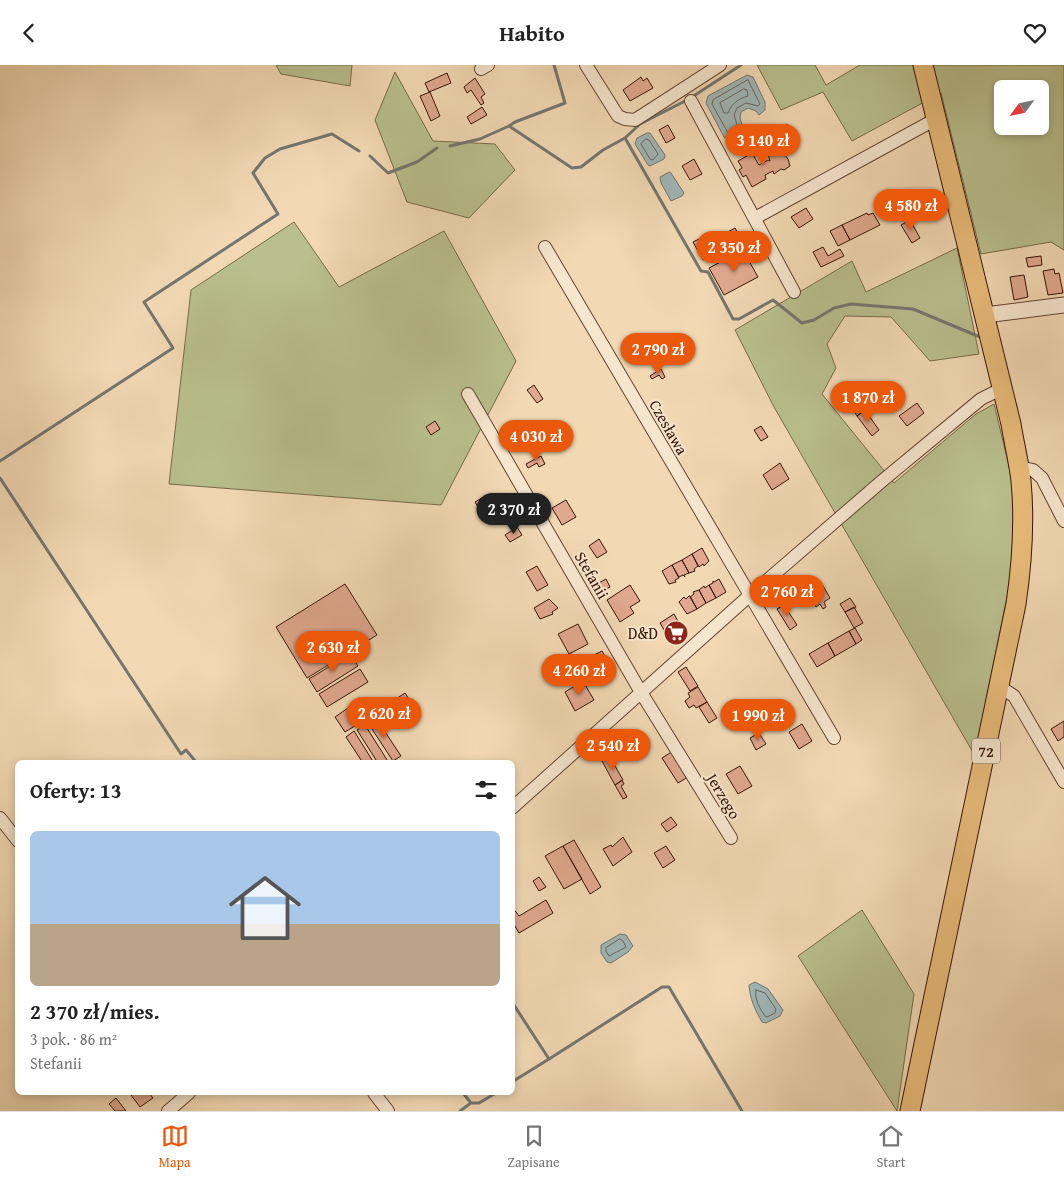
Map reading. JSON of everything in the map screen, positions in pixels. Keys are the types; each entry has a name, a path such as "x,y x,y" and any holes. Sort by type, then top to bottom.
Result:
{"main road":[{"name":"72","path":"910,1111 1016,604 1022,565 1024,518 1019,467 1003,388 923,65"}],"street":[{"path":"586,65 618,116 635,120 720,65"},
{"path":"691,101 794,292"},
{"path":"754,218 936,119"},
{"name":"Czesława","path":"545,247 834,738"},
{"path":"986,315 1064,305"},
{"path":"515,806 750,596 957,418 981,399 1003,388"},
{"name":"Stefanii","path":"468,394 642,694"},
{"path":"1019,467 1033,470 1042,479 1064,521"},
{"path":"1000,687 1014,696 1064,782"},
{"name":"Jerzego","path":"642,694 730,838"},
{"path":"0,818 15,837"},
{"path":"168,1111 187,1095"},
{"path":"376,1095 388,1111"}],"green space":[{"path":"276,65 352,65 350,86 281,74"},
{"path":"757,65 815,65 826,85 860,65 1064,65 1064,250 1051,242 981,254 941,93 852,141 823,92 781,110"},
{"path":"395,72 433,141 495,144 515,170 469,218 407,202 375,120"},
{"path":"294,222 339,287 444,231 516,361 441,505 169,484 191,290"},
{"path":"957,248 979,354 930,361 891,317 845,316 827,344 836,368 822,394 894,483 976,414 994,404 1014,487 1014,562 975,756 774,407 735,330 852,261 866,292"},
{"path":"862,910 914,994 897,1111 798,956"}],"water":[{"path":"747,75 753,77 765,102 765,110 759,115 756,111 748,108 741,112 740,118 743,128 739,134 727,139 724,137 706,103 708,96"},
{"path":"650,133 665,155 664,159 650,166 635,144 637,138"},
{"path":"669,172 684,193 682,196 671,201 661,183 660,177"},
{"path":"620,934 626,935 633,946 628,952 611,963 607,962 601,953 601,945"},
{"path":"755,982 768,989 783,1010 780,1016 766,1023 762,1022 752,1000 749,985"}],"building":[{"path":"447,73 451,83 429,92 425,83"},
{"path":"641,77 643,81 647,78 653,88 630,101 623,90"},
{"path":"475,78 485,94 481,97 484,103 481,105 471,90 467,93 464,87"},
{"path":"430,92 440,116 431,121 420,96"},
{"path":"482,107 487,115 471,124 467,117"},
{"path":"787,124 792,132 783,137 779,129"},
{"path":"668,125 675,138 666,143 659,130"},
{"path":"776,149 780,149 788,159 790,166 774,174 773,171 765,175 766,179 752,187 746,175 743,177 739,170 742,168 738,161 752,153 759,165 768,160 770,161 768,154"},
{"path":"694,159 702,174 690,180 682,166"},
{"path":"906,194 912,205 885,219 879,208"},
{"path":"806,208 813,219 799,228 791,217"},
{"path":"867,213 868,215 873,213 880,225 850,240 842,225"},
{"path":"910,220 920,238 912,243 901,225"},
{"path":"842,225 850,240 838,246 830,231"},
{"path":"735,228 742,241 703,260 693,242 713,232 717,238"},
{"path":"823,247 828,256 840,249 844,256 821,267 813,252"},
{"path":"743,250 758,277 724,295 709,268"},
{"path":"1041,256 1042,265 1028,267 1026,258"},
{"path":"1054,269 1055,274 1059,273 1063,293 1048,295 1043,271"},
{"path":"1024,275 1028,297 1014,300 1010,277"},
{"path":"661,369 665,377 662,379 659,375 652,379 650,376"},
{"path":"534,385 543,399 537,403 527,390"},
{"path":"859,386 864,392 849,403 844,397"},
{"path":"856,398 865,410 857,416 849,403"},
{"path":"917,403 924,413 907,426 899,416"},
{"path":"865,410 879,430 872,436 857,416"},
{"path":"435,421 440,429 431,435 426,427"},
{"path":"761,426 768,437 761,441 754,430"},
{"path":"541,456 545,464 539,467 537,463 528,468 526,464"},
{"path":"780,463 789,479 772,490 763,475"},
{"path":"485,496 490,504 480,510 475,502"},
{"path":"566,500 576,517 562,525 552,508"},
{"path":"517,527 522,535 510,542 505,535"},
{"path":"599,539 607,552 597,558 589,546"},
{"path":"702,548 709,561 704,566 703,564 699,567 692,554"},
{"path":"692,554 698,566 694,569 695,571 689,573 682,560"},
{"path":"682,560 689,573 684,575 685,577 683,575 679,577 672,565"},
{"path":"672,565 679,578 675,580 676,582 669,584 662,571"},
{"path":"537,566 548,585 537,591 526,572"},
{"path":"606,579 610,587 597,594 593,586"},
{"path":"719,579 726,592 716,598 709,585"},
{"path":"345,584 377,635 307,678 276,627"},
{"path":"822,584 830,598 824,602 826,607 823,609 820,604 816,607 807,592"},
{"path":"630,585 640,601 630,607 634,613 620,622 607,600"},
{"path":"709,585 716,598 706,603 699,590"},
{"path":"699,590 706,603 697,609 690,597 694,594 693,592"},
{"path":"689,596 697,609 687,614 679,602 684,597 686,599"},
{"path":"850,598 856,607 845,612 840,604"},
{"path":"549,599 558,608 552,612 553,614 540,619 534,608"},
{"path":"784,605 797,625 790,630 777,609"},
{"path":"854,607 863,623 854,628 845,612"},
{"path":"674,614 684,632 670,640 660,623"},
{"path":"578,624 588,644 569,654 558,634"},
{"path":"855,628 862,640 856,644 849,631"},
{"path":"849,631 856,644 835,656 828,643"},
{"path":"828,643 835,656 817,667 809,654"},
{"path":"602,651 613,671 597,680 586,659"},
{"path":"350,654 358,666 317,692 309,679"},
{"path":"686,667 698,686 690,691 678,672"},
{"path":"360,669 368,682 327,707 319,694"},
{"path":"583,681 594,700 575,711 565,692"},
{"path":"698,687 707,702 696,708 694,705 689,708 685,701 690,697 688,693"},
{"path":"405,693 412,704 403,710 405,713 396,718 387,705"},
{"path":"736,701 744,714 730,724 722,710"},
{"path":"707,702 717,718 709,723 699,707"},
{"path":"348,708 358,724 345,732 335,717"},
{"path":"376,718 401,756 392,760 368,723"},
{"path":"1064,721 1064,737 1058,741 1051,729"},
{"path":"802,724 812,741 799,749 789,732"},
{"path":"365,725 387,760 376,760 357,730"},
{"path":"354,731 372,760 361,760 346,737"},
{"path":"759,733 766,744 756,750 750,738"},
{"path":"629,738 637,751 625,758 617,746"},
{"path":"673,751 688,777 678,783 662,758"},
{"path":"610,757 623,780 615,785 602,761"},
{"path":"740,766 752,786 738,794 726,774"},
{"path":"622,780 624,784 621,786 627,797 623,799 615,785"},
{"path":"671,817 677,825 667,832 661,824"},
{"path":"623,837 632,852 613,866 603,849 611,845 612,847"},
{"path":"574,840 601,887 590,894 563,846"},
{"path":"563,846 582,879 564,889 545,856"},
{"path":"666,846 675,860 663,868 654,853"},
{"path":"539,877 546,887 539,891 533,881"},
{"path":"546,900 553,913 519,933 515,926 515,911 519,916"},
{"path":"131,1095 151,1095 153,1098 140,1107"},
{"path":"116,1098 126,1111 115,1111 109,1104"}],"waterway":[{"path":"509,126 565,103 554,65"},
{"path":"450,146 480,139 509,126 572,168 581,167 603,150 625,138 640,124 689,99 741,65"},
{"path":"0,461 173,348 144,302 278,214 253,173 265,158 280,149 332,134 359,151"},
{"path":"625,138 701,271 708,272 733,319 739,319 773,300 802,323 814,320 834,308 851,304 913,309 980,337"},
{"path":"370,156 388,173 417,162 437,148"},
{"path":"0,478 181,754 186,750 194,760"},
{"path":"549,1059 662,987 669,987 742,1111"},
{"path":"515,1007 549,1059 515,1080"},
{"path":"465,1095 471,1103 479,1103 493,1095"},
{"path":"460,1111 471,1103"}],"place":[{"name":"D&D","path":"676,633"}]}
